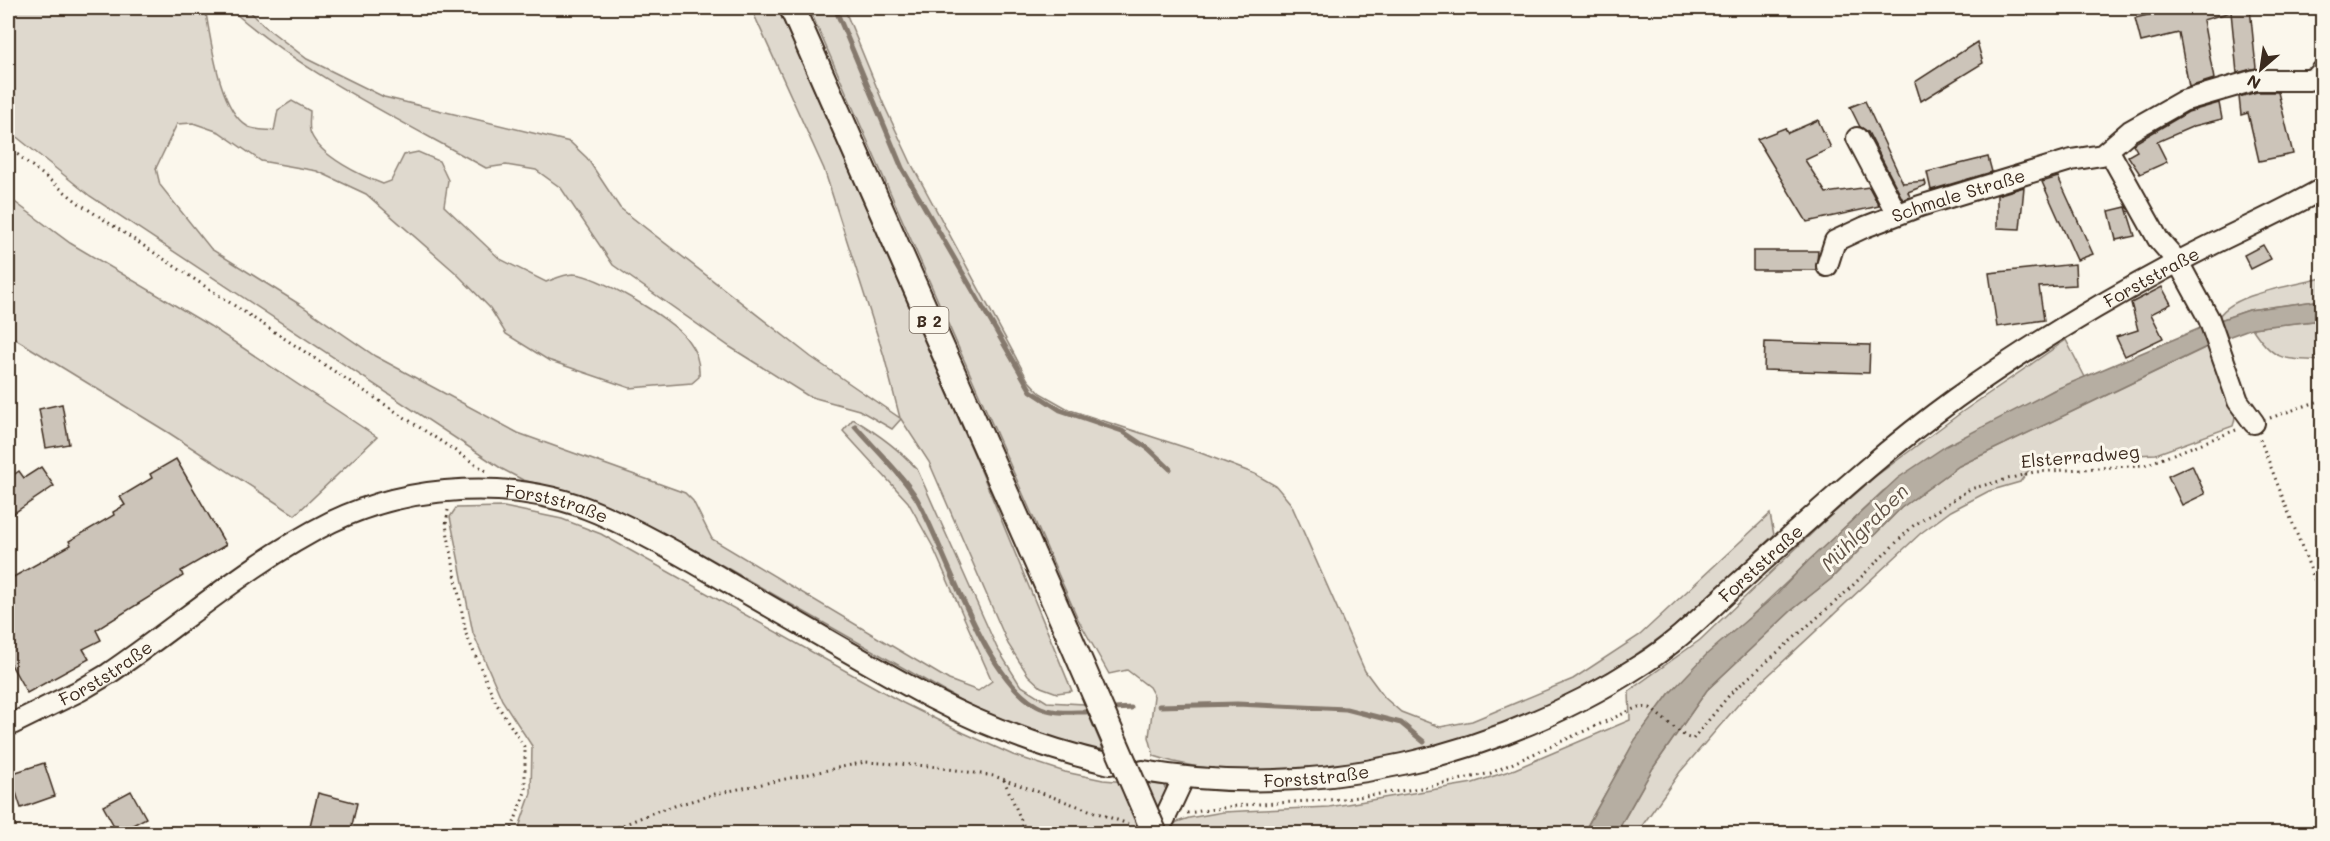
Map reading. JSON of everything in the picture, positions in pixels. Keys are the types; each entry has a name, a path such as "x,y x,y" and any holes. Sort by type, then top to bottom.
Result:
{"main road":[{"name":"B 2","path":"792,8 1067,632 1160,827"}],"street":[{"name":"Schmale Straße","path":"1827,266 1835,241 1898,214 2109,151 2130,131 2183,101 2255,80 2308,80 2316,78 2322,71"},
{"path":"1857,138 1898,214"},
{"path":"2109,151 2158,239 2178,262 2210,319 2238,401 2254,423"},
{"name":"Forststraße","path":"1143,771 1184,777 1267,782 1358,773 1422,760 1527,725 1592,693 1654,655 1888,449 1958,397 2117,296 2178,262 2322,189"},
{"name":"Forststraße","path":"8,726 108,674 276,552 332,522 386,501 456,489 518,492 596,512 682,555 931,698 1033,744 1110,765"},
{"path":"1160,827 1184,777"}],"path":[{"path":"8,147 80,204 488,472"},
{"path":"2322,400 2299,410 2254,423 2322,599"},
{"name":"Elsterradweg","path":"1650,708 1686,737 1693,739 1731,693 1843,595 1913,525 1970,489 2034,472 2145,465 2254,423"},
{"path":"456,489 447,512 446,525 466,634 496,704 525,748 525,792 510,834"},
{"path":"601,834 657,811 715,794 865,762 930,766 1004,780 1052,795 1132,826"},
{"path":"1004,780 1026,834"}],"shaded area":[{"path":"8,8 205,8 217,72 223,89 237,117 247,126 274,131 278,110 292,101 310,111 310,132 324,150 354,171 383,184 391,181 404,155 418,152 439,161 448,180 444,206 500,259 546,282 570,274 584,276 634,299 666,320 686,338 692,347 697,356 699,377 692,383 630,388 548,360 506,334 490,308 456,273 366,194 317,171 261,161 219,132 193,123 177,124 156,168 160,185 211,249 299,304 375,356 518,433 685,493 693,501 712,539 949,680 978,691 992,681 932,545 908,502 843,431 853,419 870,430 895,448 917,469 997,648 1020,685 1047,702 1084,704 1103,749 1090,749 1019,727 967,704 690,547 610,507 559,489 523,480 502,469 90,196 8,130"},
{"path":"229,8 247,8 263,25 307,59 384,97 570,142 587,158 620,208 811,357 900,418 884,356 824,169 751,8 778,8 977,461 1072,691 1057,693 1041,687 1028,675 1008,644 929,462 901,419 892,429 859,410 808,396 730,347 613,265 561,188 536,170 506,165 486,168 353,95 289,54"},
{"path":"809,8 844,8 884,105 912,165 1028,380 1040,393 1070,410 1193,450 1255,474 1276,486 1291,504 1365,671 1385,698 1401,712 1440,727 1472,721 1573,679 1640,635 1770,514 1774,535 1684,619 1630,658 1546,705 1502,723 1457,739 1411,751 1363,761 1315,767 1275,770 1213,769 1154,756 1149,737 1154,696 1149,687 1127,670 1109,674 1078,619"},
{"path":"8,197 70,243 210,326 377,437 295,515 169,433 14,338 8,334"},
{"path":"2322,278 2322,300 2249,310 2217,321 2233,304 2247,297"},
{"path":"2322,320 2322,361 2298,360 2274,353 2267,348 2252,328"},
{"path":"2066,340 2086,379 2054,390 1883,491 1669,694 1635,741 1583,833 1243,834 1224,830 1224,833 1169,834 1168,830 1177,822 1223,812 1329,807 1473,783 1515,769 1630,720 1629,691 1700,640 1828,518 1876,476 1962,412"},
{"path":"2209,346 2232,397 2235,418 2233,426 2156,454 2036,460 2020,482 1989,491 1951,511 1921,533 1743,699 1680,772 1637,833 1616,834 1653,768 1707,690 1792,610 1831,579 1901,508 1959,466"},
{"path":"504,507 562,519 601,534 903,703 1013,755 1065,772 1103,780 1163,785 1169,793 1144,833 517,833 531,793 532,746 502,700 473,633 450,517 456,508"}],"water":[{"name":"Mühlgraben","path":"2322,300 2322,320 2252,328 2225,338 1959,466 1901,508 1831,579 1792,610 1707,690 1653,768 1616,833 1583,834 1635,740 1669,694 1707,654 1777,594 1808,561 1898,478 1946,446 2054,390 2217,321 2249,310"}],"building":[{"path":"2178,8 2250,8 2256,68 2237,73 2231,12 2203,20 2214,79 2189,87 2179,33 2141,42 2135,18"},
{"path":"1977,42 1983,63 1921,101 1915,82"},
{"path":"2257,92 2278,92 2293,154 2259,161 2248,113 2241,115 2239,97"},
{"path":"1865,101 1903,183 1925,181 1926,185 1908,192 1910,197 1903,200 1868,132 1860,127 1850,107"},
{"path":"2219,103 2222,119 2194,126 2157,142 2167,162 2140,174 2128,156 2137,151 2133,144 2188,112"},
{"path":"1818,120 1831,148 1805,160 1826,193 1869,187 1879,206 1807,222 1757,139 1785,128 1788,133"},
{"path":"1988,157 1992,172 1931,190 1927,172"},
{"path":"2058,177 2093,254 2077,260 2042,182"},
{"path":"2024,187 2020,229 1997,228 1997,195"},
{"path":"2126,207 2135,236 2116,240 2109,211"},
{"path":"2263,245 2271,259 2251,269 2244,255"},
{"path":"1753,251 1818,251 1816,270 1753,270"},
{"path":"2075,264 2076,285 2039,287 2044,320 1997,327 1989,273"},
{"path":"2162,287 2171,304 2151,314 2163,338 2125,356 2116,337 2138,330 2131,303"},
{"path":"1765,342 1870,345 1869,373 1764,370"},
{"path":"62,404 69,444 46,448 39,409"},
{"path":"176,459 226,545 181,571 183,576 96,630 101,640 83,649 89,659 27,693 8,659 8,580 71,545 69,541 114,515 113,512 125,505 120,497 152,478 150,474"},
{"path":"2192,465 2205,494 2182,505 2168,476"},
{"path":"41,467 54,486 8,517 8,479 19,471 24,478"},
{"path":"44,763 55,796 21,808 10,774"},
{"path":"131,791 146,818 118,833 103,806"},
{"path":"318,793 357,803 350,834 308,834"}],"waterway":[{"path":"835,8 902,168 1031,391 1060,410 1122,431 1149,449 1170,469"},
{"path":"855,426 896,471 917,499 968,612 1000,669 1018,691 1042,709 1086,712"},
{"path":"1159,706 1237,704 1346,709 1401,723 1424,742"},
{"path":"1115,709 1131,708"}]}
